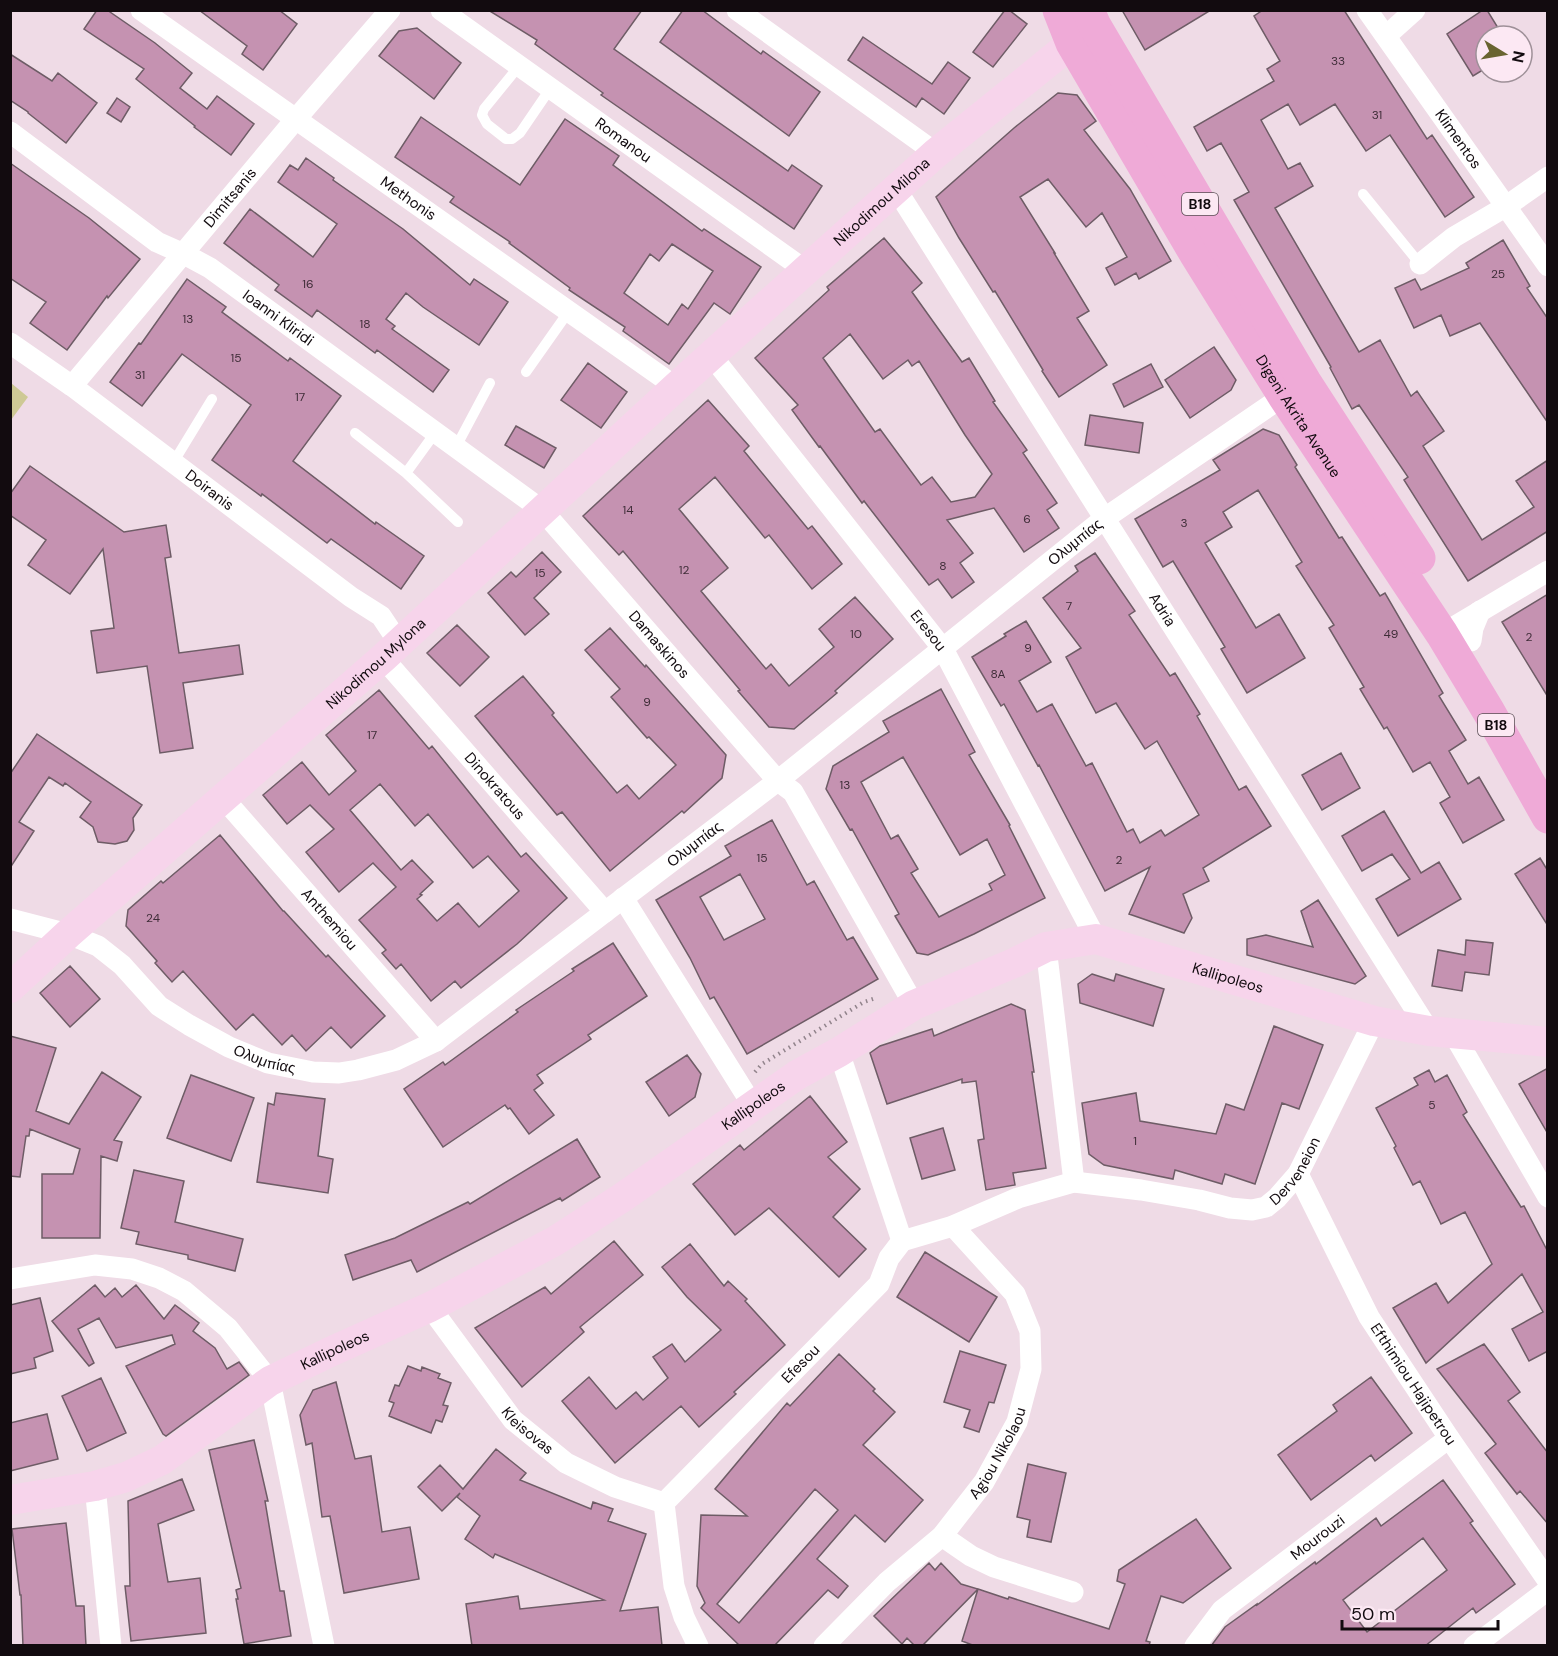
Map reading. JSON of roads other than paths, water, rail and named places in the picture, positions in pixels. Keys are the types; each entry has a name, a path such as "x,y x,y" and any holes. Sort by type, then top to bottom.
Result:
{"main road":[{"name":"Digeni Akrita Avenue","path":"1059,10 1085,27 1195,253 1295,389 1463,627 1548,776"},
{"name":"Nikodimou Milona","path":"676,387 936,153 1085,27"},
{"name":"Nikodimou Mylona","path":"69,934 391,651 676,387"},
{"name":"Digeni Akrita Avenue","path":"1463,627 1489,712 1548,817"},
{"path":"10,988 69,934"},
{"name":"Kallipoleos","path":"10,1500 95,1486 126,1477 162,1460 270,1381 429,1307 555,1241 797,1075 839,1052 914,1005 1014,963 1046,946 1096,939 1374,1021 1441,1032 1548,1042"}],"street":[{"name":"Methonis","path":"141,10 676,387"},
{"name":"Dimitsanis","path":"72,386 390,10"},
{"name":"Romanou","path":"441,10 805,270"},
{"path":"737,10 936,153"},
{"name":"Klimentos","path":"1367,10 1548,266"},
{"path":"1386,36 1415,10"},
{"name":"Ioanni Kliridi","path":"10,132 157,242 210,268 542,510"},
{"path":"1420,264 1454,237 1505,207 1548,177"},
{"name":"Adria","path":"896,189 1105,518 1548,1197"},
{"name":"Doiranis","path":"10,343 72,386 351,597 381,616 391,651"},
{"name":"Eresou","path":"711,356 943,649 1096,939"},
{"name":"Ολυμπίας","path":"10,919 69,934 98,946 122,965 159,1006 228,1047 268,1063 313,1072 339,1073 396,1060 436,1041 606,912 943,649 1105,518 1295,389"},
{"name":"Damaskinos","path":"542,510 777,780 794,792 914,1005"},
{"path":"1463,627 1548,571"},
{"name":"Dinokratous","path":"391,651 606,912"},
{"name":"Anthemiou","path":"224,799 436,1041"},
{"path":"623,898 753,1106"},
{"path":"839,1052 902,1241 953,1226 1018,1198 1074,1182 1046,946"},
{"name":"Derveneion","path":"1074,1182 1141,1190 1230,1208 1252,1210 1266,1207 1298,1174 1374,1021"},
{"name":"Efthimiou Hajipetrou","path":"1298,1174 1370,1317 1449,1438 1548,1581"},
{"name":"Agiou Nikolaou","path":"824,1646 887,1582 942,1536 984,1482 1017,1422 1031,1369 1030,1331 1016,1294 953,1226"},
{"name":"Efesou","path":"664,1503 879,1284 889,1258 902,1241"},
{"path":"10,1279 95,1265 132,1269 159,1278 184,1291 228,1328 270,1381 324,1646"},
{"name":"Kleisovas","path":"429,1307 513,1420 566,1463 615,1487 664,1503"},
{"name":"Mourouzi","path":"1195,1646 1222,1610 1449,1438"},
{"path":"95,1486 111,1646"},
{"path":"664,1503 674,1586 684,1617 698,1646"},
{"path":"942,1536 971,1556 994,1567 1073,1592"},
{"path":"1474,1646 1548,1590"}],"lane":[{"path":"519,66 484,109 482,115 487,124 506,139 512,139 520,133 550,89"},
{"path":"1363,194 1420,264"},
{"path":"526,372 569,311"},
{"path":"456,447 490,383"},
{"path":"173,463 212,399"},
{"path":"355,432 406,473 458,522"},
{"path":"406,473 435,432"}]}
